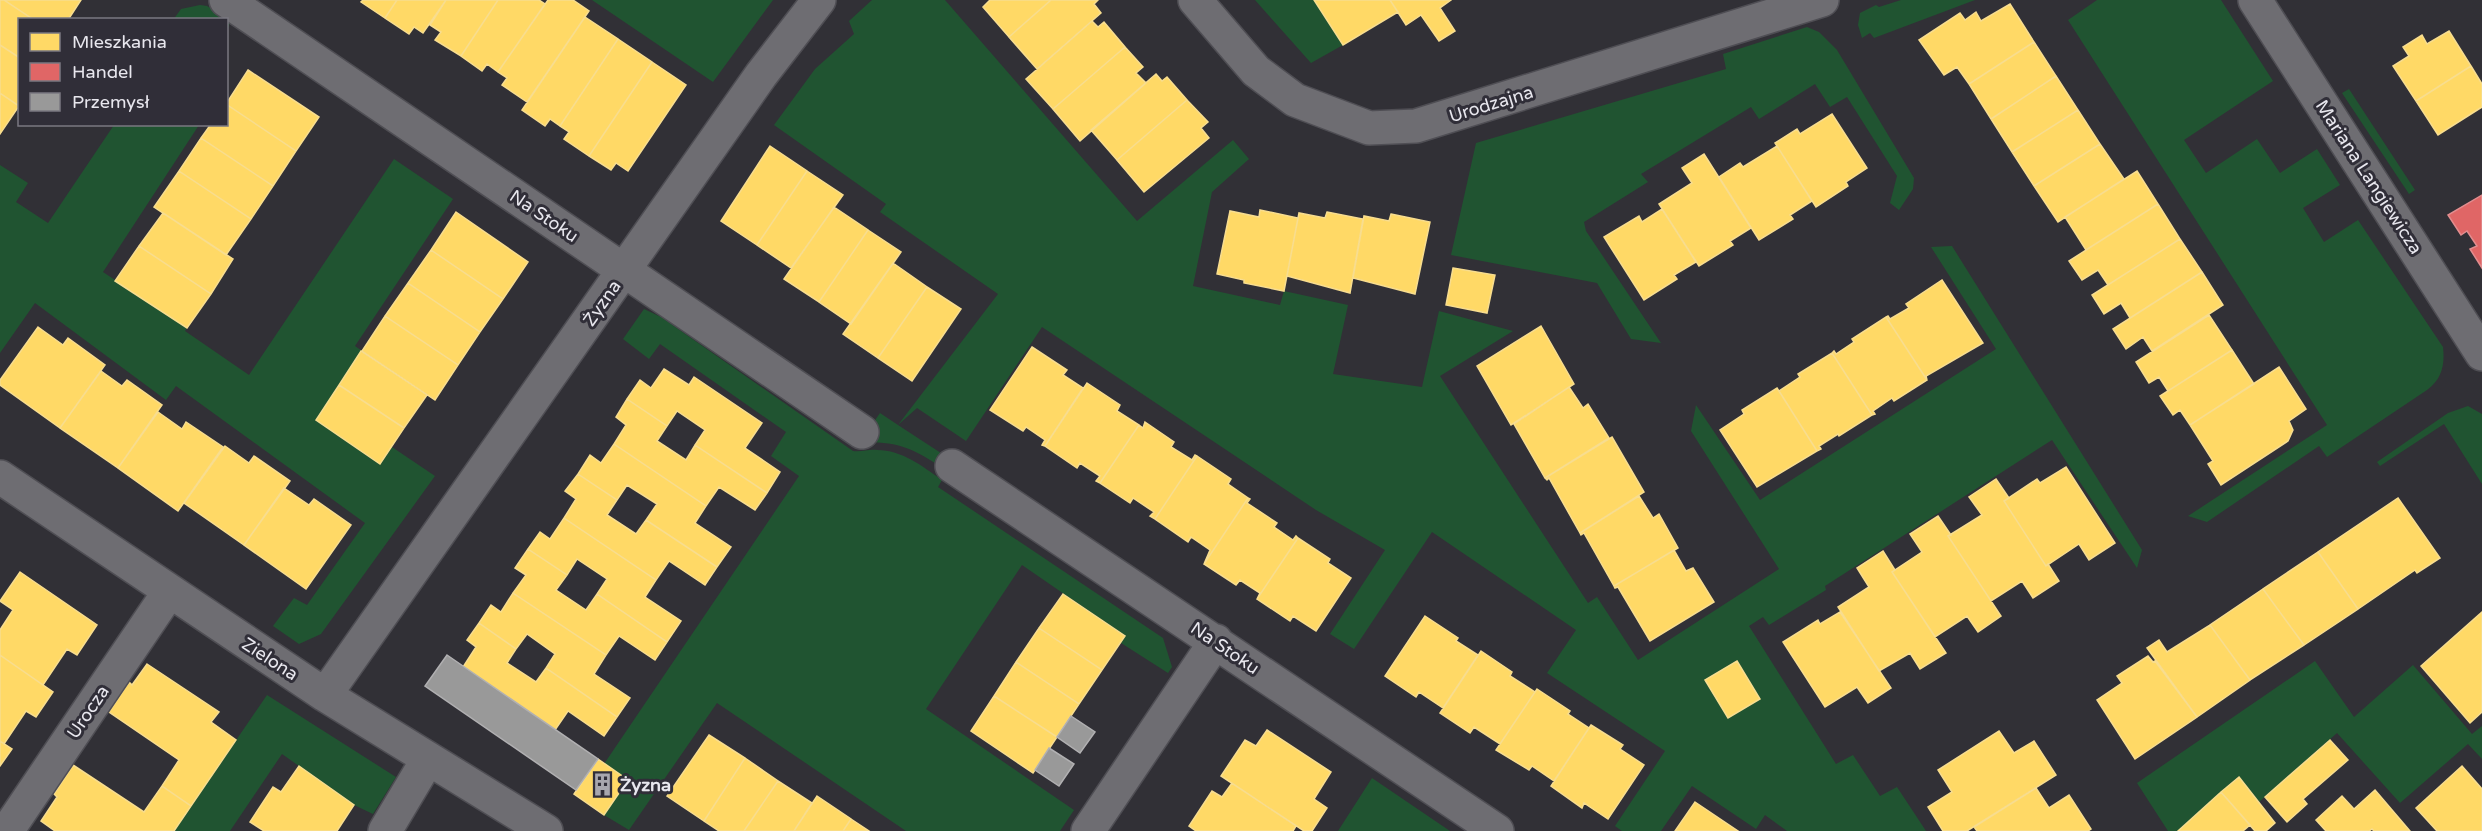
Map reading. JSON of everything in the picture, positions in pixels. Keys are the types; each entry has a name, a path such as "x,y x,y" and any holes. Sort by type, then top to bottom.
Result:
{"street":[{"name":"Na Stoku","path":"226,0 862,432"},
{"name":"Żyzna","path":"325,695 760,75 819,0"},
{"name":"Urodzajna","path":"1195,0 1270,83 1295,100 1369,128 1416,126 1822,0"},
{"name":"Mariana Langiewicza","path":"2255,0 2482,354"},
{"name":"Na Stoku","path":"952,466 1497,831"},
{"name":"Zielona","path":"0,477 325,695 546,831"},
{"name":"Urocza","path":"7,831 169,592"},
{"path":"1088,831 1216,641"},
{"path":"385,831 428,759"}],"green space":[{"path":"592,0 773,0 713,82"},
{"path":"872,0 945,0 1137,221 1233,140 1249,159 1212,192 1193,286 1280,305 1284,291 1348,305 1333,374 1422,387 1439,311 1513,331 1440,376 1588,603 1597,597 1638,660 1779,569 1691,431 1696,405 1760,500 1996,349 1931,247 1952,246 2142,550 2137,568 2052,440 1825,586 1826,590 1769,625 1763,617 1749,626 1836,764 1853,755 1880,796 1897,787 1926,831 1787,831 1765,815 1756,829 1692,786 1661,831 1622,831 1615,826 1665,751 1547,673 1576,630 1432,532 1354,649 1330,634 1385,550 1316,510 1042,327 966,441 917,408 898,425 998,294 880,212 886,204 774,125 815,69 854,34 849,21"},
{"path":"1255,0 1314,0 1343,45 1311,63"},
{"path":"1901,0 1975,0 1874,38 1870,33 1862,38 1858,25 1860,13 1876,5 1879,7"},
{"path":"2097,0 2221,0 2273,81 2184,140 2206,173 2257,139 2280,173 2317,149 2340,185 2303,208 2324,242 2358,220 2443,347 2441,371 2436,381 2427,390 2327,457 2319,446 2207,522 2188,516 2327,425 2068,20"},
{"path":"207,6 228,18 174,18 181,9"},
{"path":"1807,27 1819,32 1837,50 1914,178 1913,189 1899,210 1890,203 1897,176 1847,97 1830,107 1815,84 1759,119 1751,107 1641,174 1648,182 1584,222 1586,231 1661,343 1631,339 1597,283 1451,255 1476,143 1726,69 1723,54"},
{"path":"2349,89 2415,190 2409,194 2342,93"},
{"path":"113,126 198,126 103,272 187,328 185,331 249,375 394,159 453,199 355,346 362,351 316,420 380,464 392,447 435,476 321,634 299,644 273,626 294,598 307,605 365,523 176,386 166,400 35,303 0,353 0,165 28,183 16,202 48,223"},
{"path":"644,309 661,317 853,451 886,451 919,464 942,480 938,487 1163,638 1172,667 1168,673 1121,643 1125,636 1022,565 926,709 1074,810 1060,831 906,831 717,703 629,830 604,815 604,764 799,476 771,456 786,432 660,344 649,359 623,339"},
{"path":"2468,406 2482,414 2482,484 2444,424 2380,466 2377,462 2448,413"},
{"path":"880,413 947,457 940,466 902,446 860,442"},
{"path":"2315,661 2354,717 2413,665 2472,734 2482,726 2482,759 2468,744 2400,803 2337,733 2259,802 2238,777 2178,831 2168,831 2137,783"},
{"path":"267,695 396,777 373,814 354,805 282,754 230,831 174,831"},
{"path":"1372,778 1450,831 1338,831"}],"building: Mieszkania":[{"path":"0,0 4,0 31,18 18,18 18,57 0,45"},
{"path":"4,0 81,0 69,18 31,18"},
{"path":"363,0 397,0 385,18 361,2"},
{"path":"397,0 446,0 423,33 414,27 409,34 385,18"},
{"path":"446,0 498,0 461,56 435,40 441,32 430,25"},
{"path":"498,0 539,0 545,4 498,72 487,64 482,71 461,56"},
{"path":"548,0 573,0 589,11 527,102 502,85 507,78 498,72"},
{"path":"990,0 1051,0 1009,37 983,7"},
{"path":"1051,0 1098,0 1094,4 1101,13 1037,69 1009,37"},
{"path":"1314,0 1390,0 1398,12 1343,45"},
{"path":"1390,0 1451,0 1440,8 1455,31 1439,41 1421,15 1406,25"},
{"path":"2010,4 2034,42 1969,84 1957,67 1944,75 1919,40 1960,13 1965,20 1976,12 1981,21"},
{"path":"585,17 618,39 560,126 550,119 545,126 522,110"},
{"path":"1092,21 1098,27 1104,22 1125,47 1053,109 1026,79"},
{"path":"2449,31 2471,66 2416,101 2393,66 2409,56 2403,47 2422,35 2427,44"},
{"path":"618,39 652,62 589,156 564,139 569,132 560,126"},
{"path":"2034,42 2056,76 1991,119 1969,84"},
{"path":"0,45 18,57 18,105 0,93"},
{"path":"1125,47 1143,67 1136,73 1146,83 1080,141 1053,109"},
{"path":"652,62 686,85 628,171 616,163 611,170 589,156"},
{"path":"2471,66 2482,84 2482,107 2438,135 2416,101"},
{"path":"248,70 319,117 296,151 228,105 228,101"},
{"path":"1156,74 1162,81 1167,77 1187,100 1117,160 1091,130"},
{"path":"2056,76 2078,110 2012,152 1991,119"},
{"path":"0,93 18,107 0,134"},
{"path":"1187,100 1208,122 1201,128 1209,138 1144,192 1117,160"},
{"path":"228,105 296,151 273,186 201,138 210,126 228,126"},
{"path":"2078,110 2100,144 2034,186 2012,152"},
{"path":"1832,114 1867,168 1846,182 1848,186 1816,207 1775,143 1797,129 1800,134"},
{"path":"201,138 273,186 251,219 179,171"},
{"path":"2100,144 2124,179 2058,222 2034,186"},
{"path":"770,146 807,171 757,245 721,221"},
{"path":"1777,146 1812,201 1790,215 1793,219 1759,240 1719,177 1740,163 1743,167"},
{"path":"1704,154 1751,228 1730,241 1733,245 1699,266 1659,204 1692,183 1682,168"},
{"path":"179,171 251,219 226,255 154,207"},
{"path":"807,171 843,195 791,268 757,245"},
{"path":"2137,171 2158,204 2086,250 2065,217"},
{"path":"2158,204 2180,239 2108,285 2098,270 2082,280 2069,261"},
{"path":"834,207 868,230 819,302 784,279"},
{"path":"1662,209 1696,262 1674,275 1677,279 1644,300 1604,237 1639,216 1642,222"},
{"path":"1260,210 1298,218 1284,291 1244,283 1244,280 1217,274 1230,211 1259,217"},
{"path":"456,212 528,262 503,299 431,250"},
{"path":"1327,212 1363,219 1350,293 1287,276 1299,213 1325,218"},
{"path":"163,213 233,259 211,294 139,246"},
{"path":"1391,214 1430,222 1415,294 1353,278 1364,216 1389,221"},
{"path":"868,230 901,252 851,324 819,302"},
{"path":"2180,239 2202,272 2130,318 2121,303 2104,314 2092,295"},
{"path":"139,246 211,294 187,328 115,281"},
{"path":"431,250 503,299 480,332 408,283"},
{"path":"893,263 927,287 878,358 843,334"},
{"path":"1453,268 1495,275 1487,313 1446,305"},
{"path":"2202,272 2223,305 2152,351 2143,337 2126,349 2113,329"},
{"path":"1942,280 1983,343 1926,376 1927,380 1886,317 1890,319 1909,308 1906,304"},
{"path":"408,283 480,332 458,365 385,316"},
{"path":"927,287 961,309 912,381 878,358"},
{"path":"2209,315 2232,350 2168,391 2159,377 2149,383 2136,362"},
{"path":"385,316 458,365 435,400 362,351"},
{"path":"1886,317 1927,380 1894,401 1892,398 1873,411 1875,414 1872,415 1832,353 1834,351 1836,354 1854,342 1852,339"},
{"path":"1541,326 1574,384 1511,425 1477,366"},
{"path":"38,327 63,345 68,338 105,365 60,428 0,385 0,380"},
{"path":"1032,347 1067,370 1063,375 1083,388 1045,446 1042,445 1045,440 1026,427 1023,431 990,410"},
{"path":"2232,350 2254,384 2190,425 2180,410 2173,415 2160,396"},
{"path":"361,351 427,395 404,428 339,385"},
{"path":"1832,353 1872,415 1819,446 1821,449 1817,451 1779,391 1800,377 1798,374"},
{"path":"2279,367 2306,409 2289,421 2293,430 2288,441 2221,485 2208,464 2213,461 2190,425"},
{"path":"664,369 689,385 694,377 762,423 745,448 780,472 767,493 695,445 705,430 677,411 667,426 627,399 640,380 651,388"},
{"path":"101,371 122,386 127,380 162,405 118,468 60,428"},
{"path":"1087,383 1120,405 1117,411 1139,425 1100,483 1096,481 1100,476 1080,463 1077,468 1045,446"},
{"path":"339,385 404,428 380,464 316,420"},
{"path":"1569,387 1583,408 1588,404 1609,438 1545,478 1514,424"},
{"path":"1777,388 1817,451 1757,487 1720,430 1744,414 1742,410"},
{"path":"627,399 667,426 657,441 686,460 695,445 767,493 755,510 719,487 706,506 614,444 626,425 616,417"},
{"path":"158,412 182,429 186,422 223,447 178,511 118,468"},
{"path":"1145,422 1174,442 1171,447 1192,460 1195,455 1197,456 1155,519 1150,516 1154,512 1133,498 1130,503 1100,483 1139,425 1143,428"},
{"path":"1612,437 1644,492 1580,533 1549,478 1547,480 1545,478"},
{"path":"614,444 706,506 695,523 731,547 717,567 646,520 657,504 627,485 617,500 578,474 590,455 601,463"},
{"path":"225,446 249,463 254,456 290,481 244,545 184,503"},
{"path":"1197,456 1231,479 1228,484 1248,498 1204,564 1210,550 1191,537 1188,542 1155,519"},
{"path":"2066,467 2115,543 2089,560 2079,544 2046,566 2004,501 2037,479 2040,483"},
{"path":"578,474 617,500 607,515 636,534 646,520 717,567 705,585 669,561 656,580 564,518 576,499 565,491"},
{"path":"1996,479 2009,498 2004,501 2046,566 2048,564 2059,581 2033,598 2022,581 1991,601 1948,536 1982,515 1969,497"},
{"path":"284,488 309,505 314,499 351,525 306,589 244,545"},
{"path":"1639,496 1653,518 1659,514 1678,548 1614,586 1584,533 1581,535 1580,533"},
{"path":"1248,498 1250,499 1247,503 1277,523 1274,527 1293,540 1296,536 1298,538 1257,599 1260,593 1240,580 1236,585 1204,564"},
{"path":"2398,498 2440,558 2417,573 2415,570 2358,609 2318,552"},
{"path":"1938,516 1951,535 1948,536 2001,616 1978,632 1967,616 1935,637 1892,572 1922,552 1910,534"},
{"path":"564,518 656,580 645,597 681,621 667,642 597,594 607,579 577,559 567,575 528,549 540,532 550,539"},
{"path":"1298,538 1330,559 1328,563 1351,578 1316,631 1293,616 1290,621 1257,599"},
{"path":"528,549 567,575 556,590 586,610 597,594 667,642 655,660 619,636 606,655 513,593 526,575 515,568"},
{"path":"1674,550 1686,571 1693,568 1714,602 1650,641 1618,587 1614,586"},
{"path":"1883,551 1895,570 1892,572 1946,653 1920,669 1910,653 1879,671 1838,607 1869,587 1857,568"},
{"path":"2318,552 2358,609 2304,645 2263,589"},
{"path":"20,572 97,625 77,655 67,649 43,685 0,655 0,630 13,610 0,601"},
{"path":"2263,589 2304,645 2250,680 2210,625"},
{"path":"513,593 606,655 594,674 630,698 617,717 546,668 555,654 527,634 516,649 479,623 491,605 501,612"},
{"path":"1063,594 1125,636 1102,670 1039,628"},
{"path":"1840,612 1891,688 1868,703 1857,687 1825,707 1783,642 1818,620 1820,624"},
{"path":"2482,612 2482,712 2470,723 2421,666"},
{"path":"1425,616 1458,638 1456,641 1478,655 1443,708 1419,692 1416,697 1385,676"},
{"path":"479,623 516,649 507,663 536,682 546,668 617,717 604,736 568,711 555,730 463,667 476,647 467,640"},
{"path":"2210,625 2250,680 2197,717 2147,648 2159,640 2167,652"},
{"path":"1039,628 1102,670 1079,704 1016,662"},
{"path":"1481,651 1512,672 1510,676 1535,692 1500,744 1474,727 1470,733 1440,713"},
{"path":"0,655 53,692 36,717 26,711 4,744 0,741"},
{"path":"2148,656 2153,662 2155,661 2197,717 2135,759 2097,700 2122,683 2117,676"},
{"path":"1737,661 1760,699 1728,718 1705,680"},
{"path":"1016,662 1079,704 1057,737 994,696"},
{"path":"147,664 219,712 211,722 236,740 191,806 162,786 179,760 109,712 129,682 132,685"},
{"path":"1537,689 1570,711 1568,714 1589,728 1554,781 1532,766 1529,770 1496,750"},
{"path":"994,696 1057,737 1033,773 971,731"},
{"path":"1591,725 1623,745 1620,749 1644,765 1608,819 1584,803 1582,808 1551,786"},
{"path":"1267,730 1331,772 1314,799 1327,808 1312,831 1304,831 1221,776 1245,740 1256,746"},
{"path":"1999,731 2014,753 2034,741 2056,775 1967,831 1943,831 1928,807 1952,792 1938,770"},
{"path":"709,735 745,758 704,821 667,796"},
{"path":"2330,740 2348,760 2303,799 2307,804 2287,822 2265,797"},
{"path":"0,741 12,749 0,766"},
{"path":"745,758 778,781 744,831 719,831 704,821"},
{"name":"Żyzna","path":"598,759 628,780 604,815 574,794"},
{"path":"73,765 144,812 162,786 191,806 174,831 55,831 41,821 57,797 54,794"},
{"path":"299,766 354,805 337,831 264,831 250,822 273,787 281,792"},
{"path":"2462,766 2482,789 2482,831 2437,831 2416,808"},
{"path":"2239,777 2275,823 2266,831 2255,831 2221,792"},
{"path":"778,781 812,803 794,831 744,831"},
{"path":"1232,783 1296,826 1293,831 1196,831 1189,826 1212,791 1222,797"},
{"path":"2036,788 2049,808 2069,795 2091,829 2088,831 1977,831 1974,827"},
{"path":"2375,790 2410,831 2374,831 2372,829 2369,831 2326,831 2316,820 2342,796 2354,809"},
{"path":"2221,792 2250,825 2243,831 2178,831"},
{"path":"817,796 851,819 843,831 794,831"},
{"path":"1695,802 1738,831 1675,831"},
{"path":"851,819 869,831 843,831"}],"building: Handel":[{"path":"2482,195 2482,268 2470,249 2477,246 2467,231 2461,235 2448,215"}],"building: Przemysł":[{"path":"447,655 598,759 576,790 425,686"},
{"path":"1071,716 1095,732 1080,753 1057,737"},
{"path":"1049,748 1074,764 1059,786 1035,770"}],"place":[{"name":"Żyzna","path":"602,785"}]}
